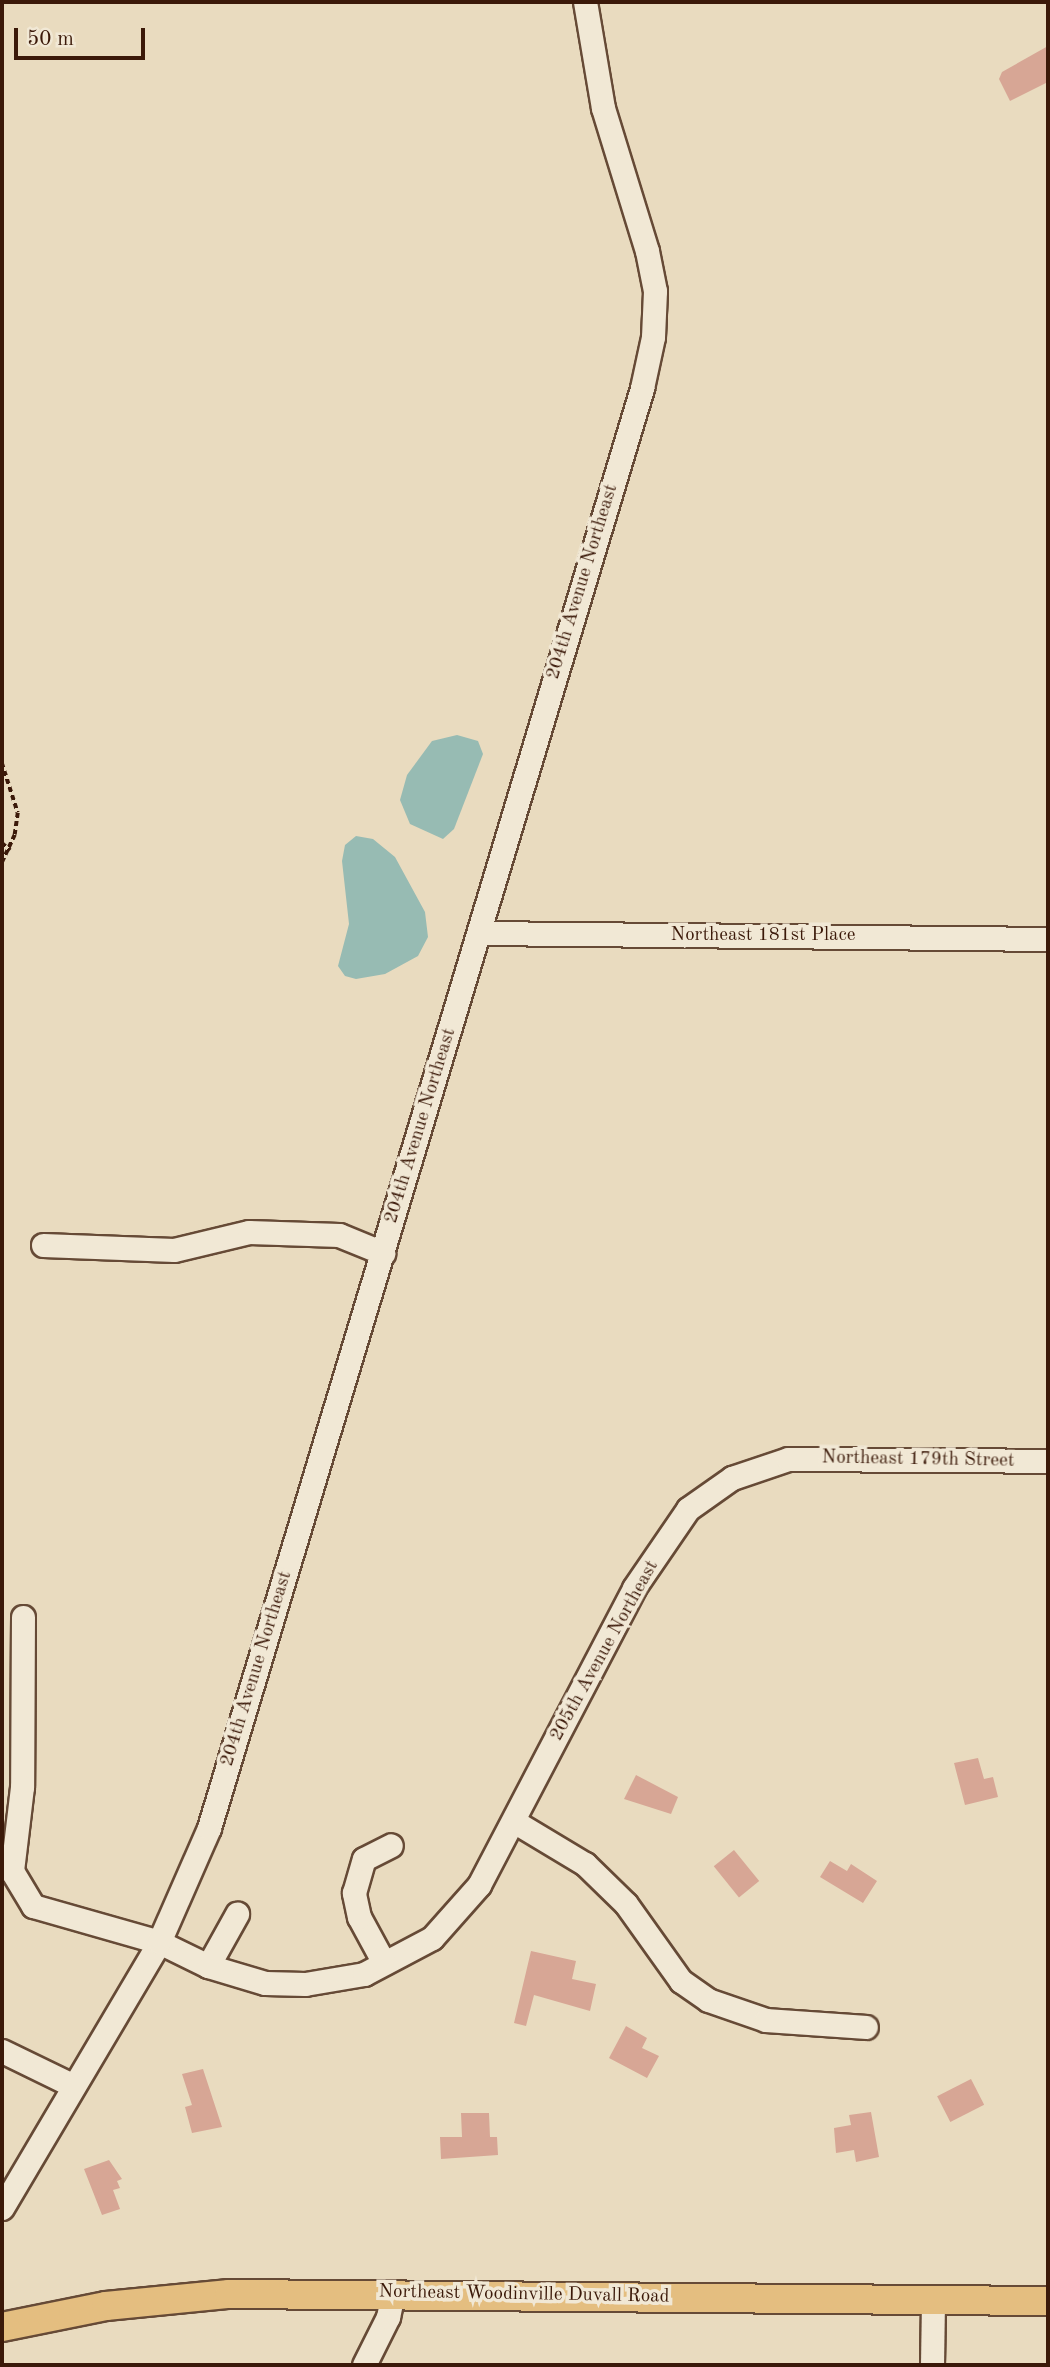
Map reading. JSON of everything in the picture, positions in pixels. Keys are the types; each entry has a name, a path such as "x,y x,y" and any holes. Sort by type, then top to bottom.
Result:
{"main road":[{"name":"Northeast Woodinville Duvall Road","path":"2,2327 180,2297 393,2294 1048,2301"}],"street":[{"name":"204th Avenue Northeast","path":"2,2207 159,1942 209,1828 642,388 653,337 654,291 647,251 603,108 585,2"},
{"name":"Northeast 181st Place","path":"478,933 1048,939"},
{"path":"43,1245 174,1250 249,1232 339,1235 383,1254"},
{"name":"205th Avenue Northeast","path":"23,1617 22,1787 12,1871 33,1906 159,1942 208,1966 265,1983 305,1984 364,1974 432,1938 479,1885 634,1588 688,1509 732,1478 788,1459"},
{"name":"Northeast 179th Street","path":"788,1459 1048,1461"},
{"path":"514,1822 585,1864 626,1904 681,1981 708,2000 766,2020 866,2027"},
{"path":"384,1963 359,1917 354,1893 364,1859 391,1845"},
{"path":"208,1966 237,1913"},
{"path":"2,2051 72,2085"},
{"path":"364,2365 388,2317 393,2294"},
{"path":"932,2365 933,2300"}],"path":[{"path":"2,763 18,813 10,850 2,863"},
{"path":"2,843 10,850"}],"water":[{"path":"457,735 478,741 483,754 454,829 443,839 410,824 400,800 407,775 432,741"},
{"path":"356,836 373,839 395,857 425,912 428,937 418,956 385,974 356,979 345,976 338,966 349,924 342,861 345,845"}],"building":[{"path":"1048,46 1048,82 1010,101 999,79 1002,72"},
{"path":"978,1758 984,1779 993,1777 998,1797 965,1805 954,1763"},
{"path":"636,1775 678,1797 671,1814 624,1799"},
{"path":"734,1850 759,1881 739,1897 714,1866"},
{"path":"830,1861 847,1871 851,1864 877,1881 863,1903 820,1877"},
{"path":"531,1951 576,1961 572,1979 596,1984 590,2011 534,1995 526,2026 514,2023"},
{"path":"626,2026 647,2038 642,2048 659,2056 647,2078 609,2058"},
{"path":"203,2069 222,2127 192,2133 185,2107 192,2105 182,2074"},
{"path":"971,2079 984,2105 950,2122 937,2096"},
{"path":"871,2112 879,2157 856,2162 854,2150 836,2153 834,2128 851,2125 849,2115"},
{"path":"461,2113 489,2113 490,2137 497,2137 498,2155 441,2159 440,2137 462,2137"},
{"path":"109,2160 122,2179 117,2181 120,2188 113,2190 120,2209 102,2215 84,2169"}]}
